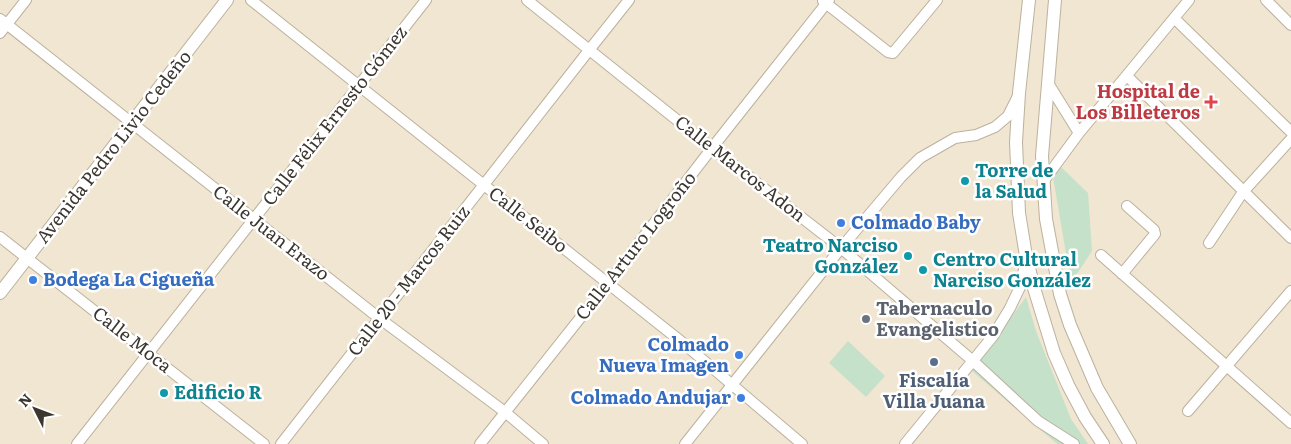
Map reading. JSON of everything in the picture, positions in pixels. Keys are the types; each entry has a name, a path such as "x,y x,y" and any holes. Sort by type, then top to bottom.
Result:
{"main road":[{"name":"Avenida Pedro Livio Cedeño","path":"0,293 228,0"},
{"path":"1030,0 1019,93 1016,142 1020,213 1026,256 1054,353 1085,417 1103,444"},
{"path":"1055,0 1042,156 1046,219 1060,294 1070,325 1098,388 1130,444"}],"street":[{"path":"0,34 3,22 26,0"},
{"name":"Calle Seibo","path":"251,0 683,343 802,444"},
{"name":"Calle Félix Ernesto Gómez","path":"77,444 426,0"},
{"name":"Calle Marcos Adon","path":"527,0 841,248 973,361 1038,421 1074,444"},
{"name":"Calle 20 - Marcos Ruiz","path":"282,444 630,0"},
{"path":"826,1 888,52 893,53 937,0"},
{"path":"1043,182 1079,133 1189,0"},
{"path":"1266,0 1291,25"},
{"name":"Calle Arturo Logroño","path":"480,444 608,283 826,1"},
{"path":"1174,18 1291,132"},
{"name":"Calle Juan Erazo","path":"3,22 379,318 505,412 543,444"},
{"path":"1127,76 1291,238"},
{"path":"1048,83 1079,133"},
{"path":"685,444 841,248 901,177 920,158 956,138 976,135 995,127 1008,116 1019,93"},
{"path":"1209,243 1243,192 1291,139"},
{"path":"1122,274 1155,234 1154,230 1127,206"},
{"name":"Calle Moca","path":"0,237 264,444"},
{"path":"1101,255 1291,423"},
{"path":"905,444 993,336 1021,285 1026,256"},
{"path":"1188,411 1291,291"}],"green space":[{"path":"1061,167 1088,193 1092,251 1071,283 1053,177"},
{"path":"1026,297 1036,331 1071,419 1088,444 1057,444 972,371"},
{"path":"848,341 885,376 866,397 829,363"}],"place":[{"name":"Hospital de Los Billeteros","path":"1211,102"},
{"name":"Torre de la Salud","path":"965,181"},
{"name":"Colmado Baby","path":"841,223"},
{"name":"Teatro Narciso González","path":"908,256"},
{"name":"Centro Cultural Narciso González","path":"923,270"},
{"name":"Bodega La Cigueña","path":"33,280"},
{"name":"Tabernaculo Evangelistico","path":"866,319"},
{"name":"Colmado Nueva Imagen","path":"739,355"},
{"name":"Fiscalía Villa Juana","path":"934,362"},
{"name":"Edificio R","path":"164,393"},
{"name":"Colmado Andujar","path":"741,398"}]}
